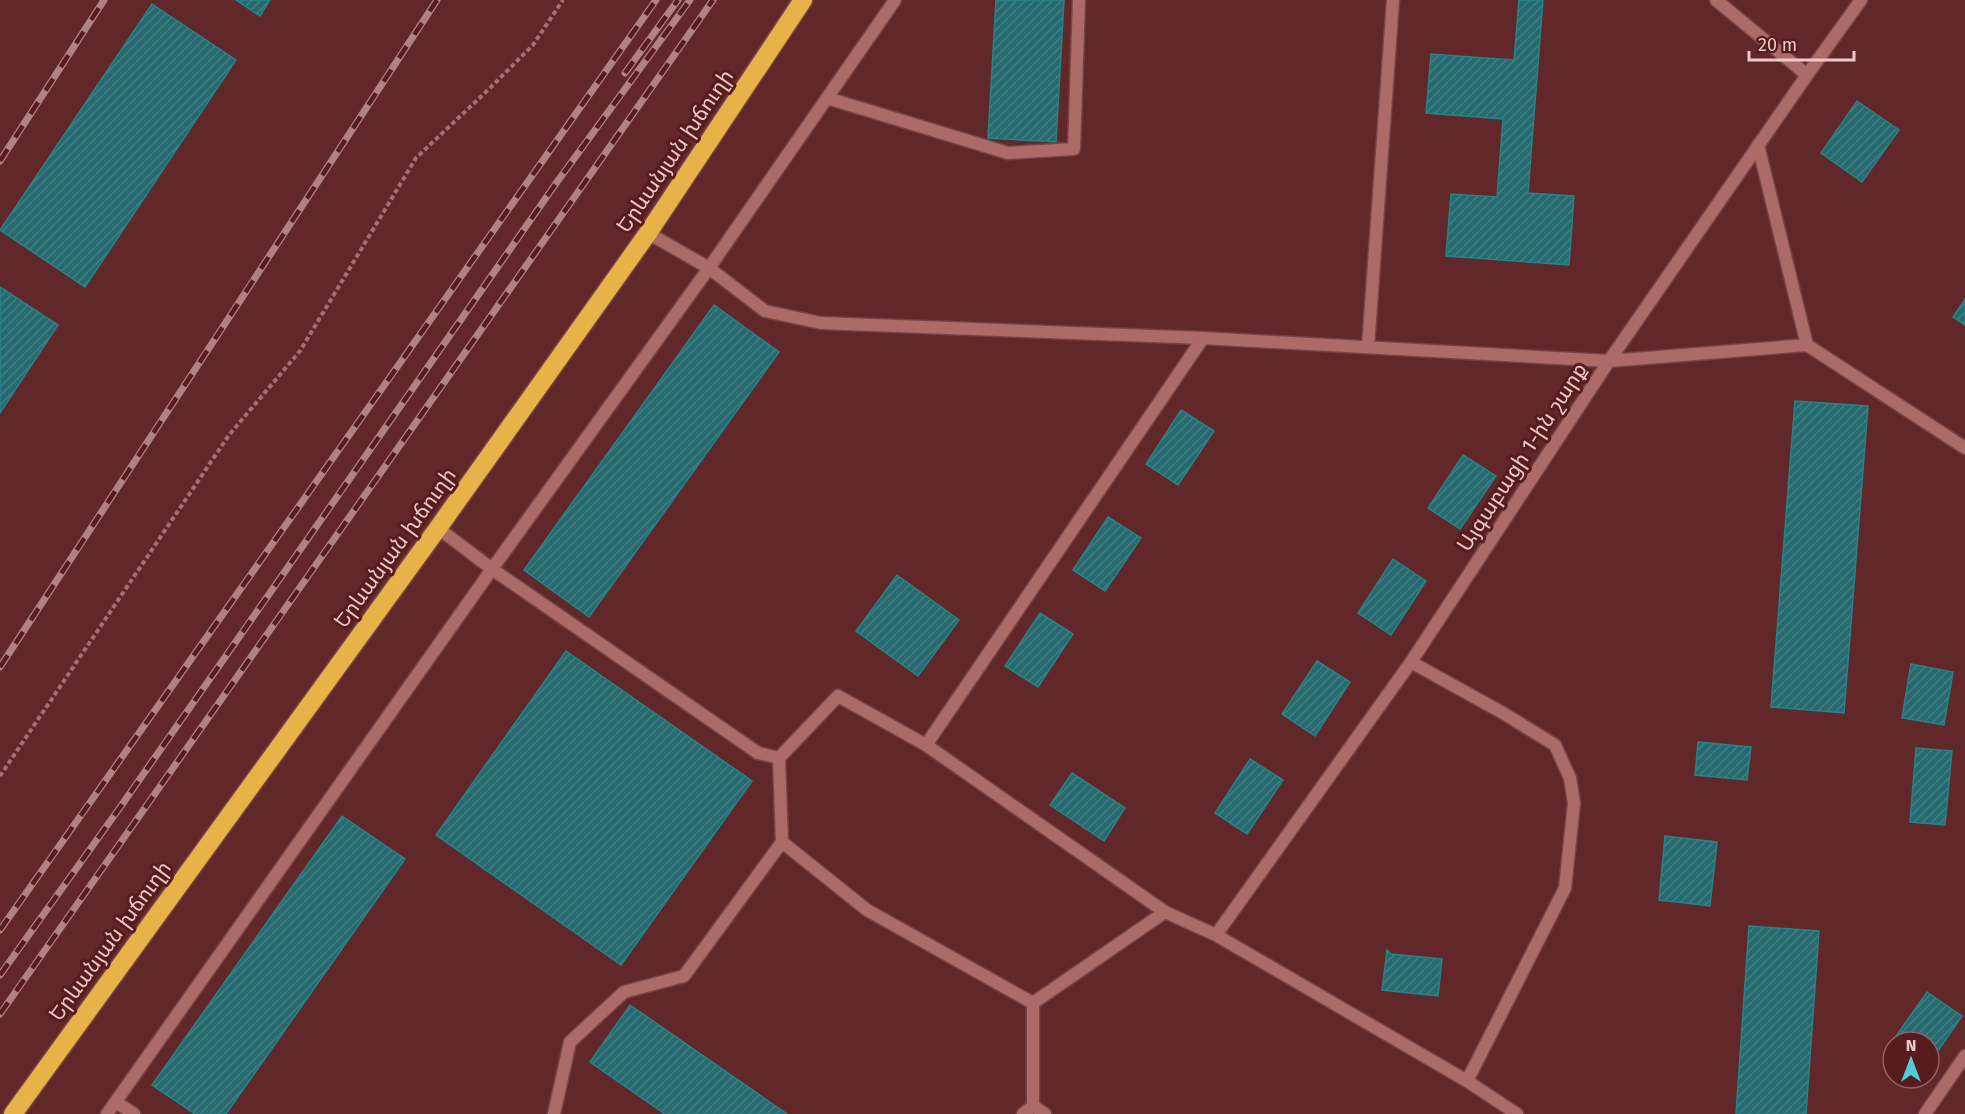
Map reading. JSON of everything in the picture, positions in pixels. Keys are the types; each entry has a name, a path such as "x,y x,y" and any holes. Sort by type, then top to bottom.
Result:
{"highway":[{"name":"Երևանյան խճուղի","path":"13,1114 438,528 648,233 803,0"}],"street":[{"path":"107,1114 492,569 709,268 895,0"},
{"path":"827,98 1008,153 1074,149 1079,0"},
{"path":"1368,347 1394,0"},
{"path":"1716,0 1807,75"},
{"name":"Այգաբացի 1-ին շարք","path":"1216,935 1411,662 1609,361 1861,0"},
{"path":"1758,145 1808,345"},
{"path":"648,233 709,268 765,311 821,323 1203,338 1609,361 1808,345 1965,448"},
{"path":"926,745 1203,338"},
{"path":"438,528 492,569 758,753 779,758"},
{"path":"1411,662 1555,745 1570,778 1574,803 1565,888 1467,1081"},
{"path":"554,1114 570,1042 624,992 684,976 782,842 779,758 838,696 926,745 1165,912 1216,935 1467,1081 1517,1114"},
{"path":"782,842 867,910 1032,1003"},
{"path":"1032,1003 1165,912"},
{"path":"1032,1003 1033,1106"},
{"path":"1925,1114 1965,1056"},
{"path":"116,1102 134,1114"},
{"path":"1023,1114 1033,1106"},
{"path":"1033,1106 1046,1114"}],"path":[{"path":"0,776 229,435 300,351 416,158 533,45 562,0"}],"building":[{"path":"236,0 270,0 260,16"},
{"path":"996,0 1064,0 1056,142 988,138"},
{"path":"1519,0 1543,0 1528,193 1574,196 1569,265 1446,256 1451,194 1497,197 1503,119 1426,113 1431,54 1514,60"},
{"path":"152,4 236,60 85,287 0,230"},
{"path":"1857,101 1899,130 1862,182 1821,153"},
{"path":"0,287 58,325 0,413"},
{"path":"1965,299 1965,325 1953,317"},
{"path":"714,305 779,352 589,617 524,570"},
{"path":"1795,401 1868,406 1844,713 1771,707"},
{"path":"1181,410 1214,431 1178,485 1146,464"},
{"path":"1463,455 1496,476 1460,529 1428,508"},
{"path":"1108,517 1141,538 1105,591 1073,570"},
{"path":"1393,559 1426,581 1391,635 1358,613"},
{"path":"897,575 959,620 918,676 856,631"},
{"path":"1040,613 1073,634 1038,687 1005,666"},
{"path":"566,651 752,781 621,965 436,835"},
{"path":"1317,661 1350,682 1315,736 1282,714"},
{"path":"1911,664 1953,672 1944,725 1902,718"},
{"path":"1698,742 1751,747 1747,780 1695,775"},
{"path":"1916,748 1952,751 1945,825 1910,822"},
{"path":"1250,759 1283,780 1247,834 1215,813"},
{"path":"1072,773 1125,808 1104,841 1050,805"},
{"path":"342,816 405,859 226,1114 195,1114 152,1085"},
{"path":"1665,836 1717,842 1710,906 1659,900"},
{"path":"1749,926 1819,931 1806,1114 1736,1114"},
{"path":"1387,950 1391,954 1442,959 1438,996 1382,990"},
{"path":"1927,992 1962,1016 1941,1046 1941,1030 1900,1030"},
{"path":"630,1005 787,1114 665,1114 590,1062"}],"railway":[{"path":"0,161 104,0"},
{"path":"0,667 437,0"},
{"path":"0,930 656,0"},
{"path":"625,73 678,0"},
{"path":"0,975 121,806 557,182 690,0"},
{"path":"0,1014 713,0"}]}
